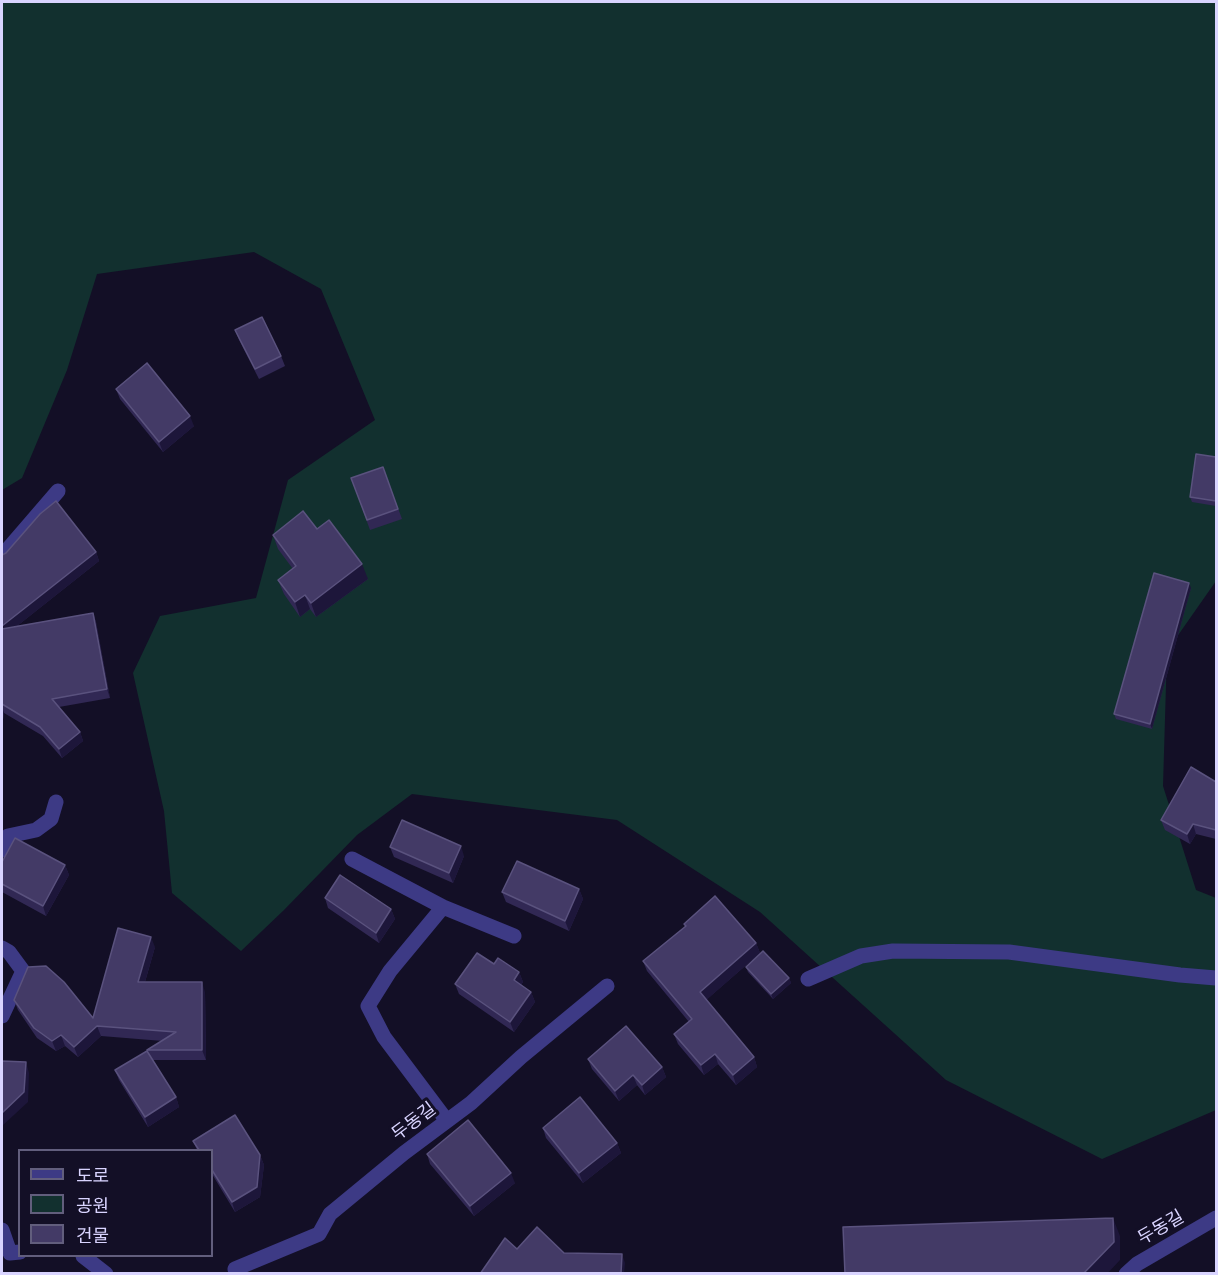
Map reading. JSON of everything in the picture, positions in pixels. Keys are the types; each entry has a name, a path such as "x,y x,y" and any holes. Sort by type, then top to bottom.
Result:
{"street":[{"path":"2,556 58,491"},
{"path":"2,849 8,836 36,830 51,819 56,802"},
{"path":"352,859 443,907 514,936"},
{"path":"443,907 390,971 368,1006 384,1036 447,1121"},
{"path":"2,948 9,952 23,971 2,1016"},
{"path":"808,978 861,956 893,951 1009,952 1216,978"},
{"name":"두동길","path":"219,1274 236,1271 319,1234 330,1214 471,1102 607,986"},
{"name":"두동길","path":"1126,1274 1137,1264 1216,1218"},
{"path":"2,1230 10,1253 18,1252"},
{"path":"84,1257 106,1274"}],"green space":[{"path":"2,2 1216,2 1216,581 1167,651 1163,786 1196,890 1216,898 1216,1110 1102,1159 946,1080 760,912 617,820 412,794 357,835 241,951 172,893 164,811 133,673 160,616 256,598 288,480 375,420 321,289 254,252 97,274 67,370 22,478 2,490"}],"building":[{"path":"262,317 281,356 255,369 235,330"},
{"path":"147,363 190,416 159,442 116,389"},
{"path":"1196,454 1216,457 1216,501 1190,497"},
{"path":"383,467 398,509 367,520 351,478"},
{"path":"56,501 96,552 2,626 2,555 40,514"},
{"path":"303,511 317,529 329,520 362,564 311,603 305,595 295,602 278,580 296,566 273,535"},
{"path":"1154,573 1189,583 1150,724 1114,714"},
{"path":"93,613 107,689 52,699 80,732 59,749 40,727 2,704 2,629"},
{"path":"1191,767 1216,782 1216,830 1193,824 1187,834 1161,820"},
{"path":"402,820 461,846 449,873 390,847"},
{"path":"15,838 65,865 43,906 2,884 2,862"},
{"path":"517,861 579,889 565,921 502,892"},
{"path":"340,875 391,909 376,933 325,898"},
{"path":"715,896 756,943 700,992 754,1057 733,1075 715,1054 701,1065 674,1034 692,1019 643,961 686,926 684,924"},
{"path":"118,928 151,937 138,982 202,982 202,1050 147,1050 176,1032 97,1026 74,1047 61,1035 52,1041 34,1028 14,1000 28,967 46,966 64,982 93,1018"},
{"path":"763,951 789,978 771,994 746,967"},
{"path":"477,953 494,964 498,958 519,972 514,980 531,992 510,1022 455,984"},
{"path":"626,1026 662,1067 642,1085 633,1075 615,1091 588,1059"},
{"path":"147,1051 176,1097 145,1117 115,1070"},
{"path":"2,1061 26,1062 24,1092 2,1113"},
{"path":"580,1097 617,1143 579,1173 543,1128"},
{"path":"235,1115 260,1155 257,1187 232,1202 213,1172 213,1149 198,1149 193,1141"},
{"path":"468,1120 511,1173 470,1206 427,1154"},
{"path":"1113,1218 1114,1242 1083,1274 845,1274 843,1227"},
{"path":"537,1227 564,1253 622,1254 621,1274 480,1274 505,1238 517,1249"}]}
